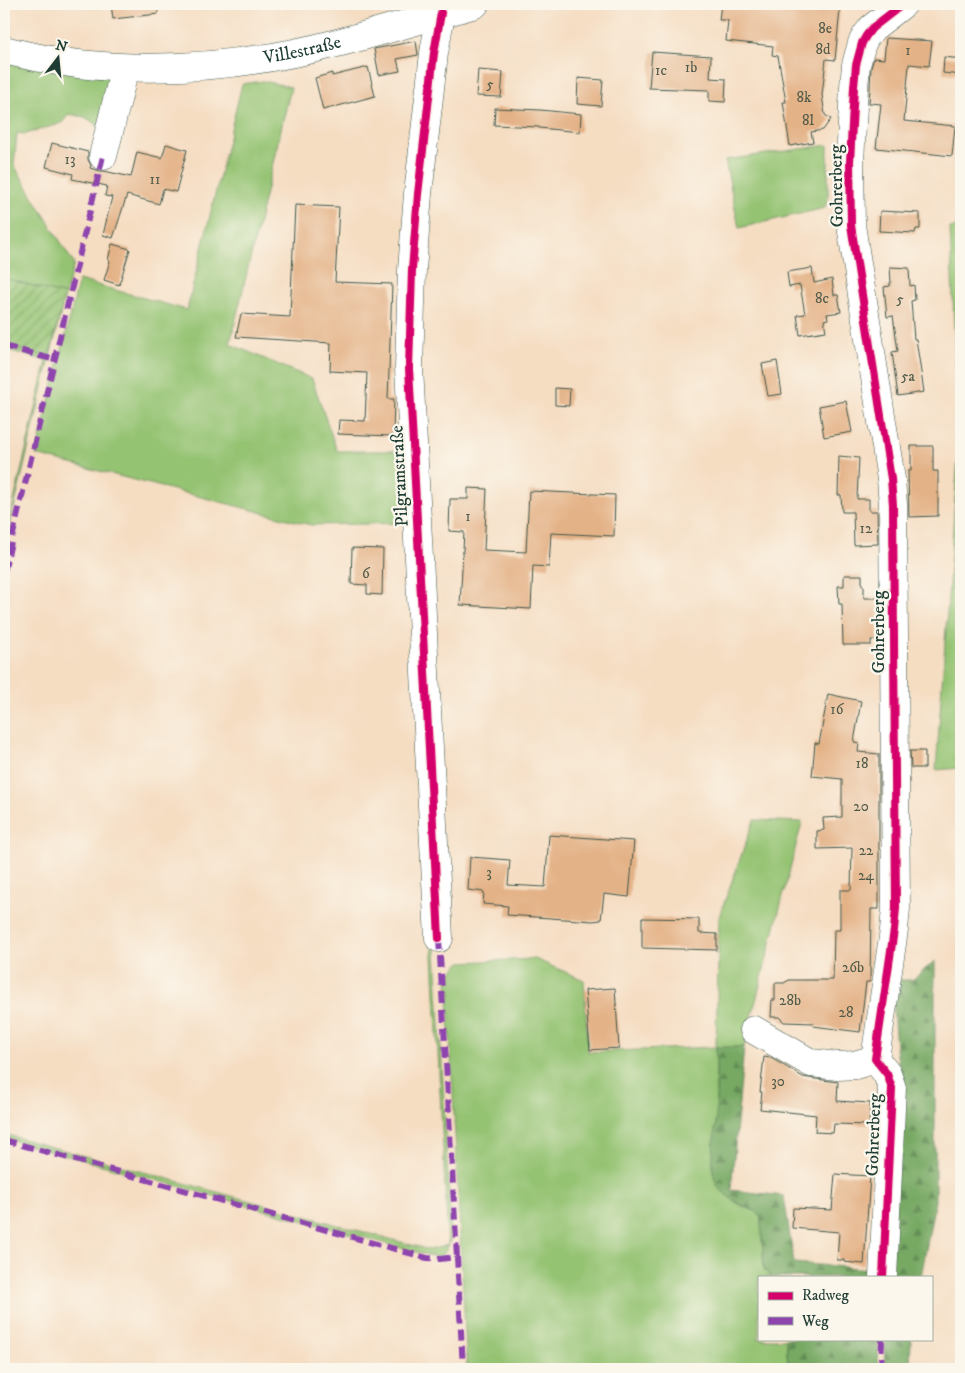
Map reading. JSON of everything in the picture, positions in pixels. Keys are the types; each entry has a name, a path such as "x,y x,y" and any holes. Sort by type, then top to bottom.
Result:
{"street":[{"name":"Villestraße","path":"4,50 77,64 125,68 182,67 230,63 336,44 425,12 475,4"},
{"name":"Gohrerberg","path":"883,1276 892,1088 887,1074 875,1059 892,949 896,908 893,505 890,471 851,225 850,162 854,80 862,43 872,28 903,4"},
{"name":"Pilgramstraße","path":"425,12 434,53 418,194 412,270 409,368 440,938"},
{"path":"104,156 125,68"},
{"path":"754,1030 810,1063 838,1066 855,1065 875,1059"}],"green space":[{"path":"4,62 118,77 103,129 85,117 69,114 62,123 26,134 17,133 14,165 74,264 65,295 4,278"},
{"path":"263,81 291,87 230,344 312,379 337,451 408,451 410,523 311,525 36,455 79,280 187,310 242,84"},
{"path":"828,145 828,197 825,208 739,228 725,160"},
{"path":"961,226 961,768 936,770 959,442 950,228"},
{"path":"4,278 65,295 49,357 4,345"},
{"path":"65,295 4,550 4,543 47,361 4,349 4,345 49,357"},
{"path":"417,648 420,649 451,1235 449,1245 446,1250 439,1257 431,1256 4,1138 4,1134 430,1250 448,1245"},
{"path":"754,820 802,822 744,1047 716,1048 716,1101 732,1199 740,1205 757,1212 761,1218 764,1269 770,1276 758,1276 758,1340 786,1340 788,1364 802,1369 467,1369 447,977 461,962 535,959 584,980 588,1052 716,1047 719,917"},
{"path":"935,961 935,1201 921,1276 886,1276 902,1089 893,1007 895,980 912,980"},
{"path":"716,1047 744,1047 731,1190 784,1196 794,1263 881,1270 880,1276 770,1276 764,1269 761,1218 757,1212 727,1196 715,1180 713,1158 716,1109"},
{"path":"786,1340 879,1340 878,1369 802,1369 788,1364"},
{"path":"885,1340 911,1340 910,1369 884,1369"}],"building":[{"path":"111,4 158,4 158,14 113,19"},
{"path":"721,4 826,4 840,10 835,60 826,59 822,95 825,115 831,119 823,130 811,132 813,142 790,146 783,102 786,102 778,56 772,55 773,46 726,41 728,20 719,20"},
{"path":"886,38 932,41 929,66 909,64 904,121 955,126 952,156 876,148 881,104 869,103 871,68 874,58 884,59"},
{"path":"416,41 418,55 397,59 400,71 379,75 374,49"},
{"path":"652,52 711,56 710,78 726,79 725,102 709,101 709,90 649,88"},
{"path":"944,57 961,59 961,75 943,73"},
{"path":"368,67 375,96 323,110 315,78"},
{"path":"478,70 503,72 501,97 476,96"},
{"path":"578,78 603,80 601,106 577,104"},
{"path":"495,108 581,114 580,132 539,127 494,125"},
{"path":"52,143 88,152 90,168 131,177 137,152 162,158 166,144 187,150 176,192 163,189 159,204 127,195 113,238 103,235 112,197 105,196 107,186 72,179 73,174 46,167"},
{"path":"295,205 339,207 335,282 392,284 388,399 394,399 393,436 338,434 339,420 365,421 367,373 330,371 331,343 236,337 241,314 290,317"},
{"path":"880,211 920,213 920,229 916,229 915,233 879,231"},
{"path":"112,244 130,249 119,285 104,280 110,261 108,260"},
{"path":"890,267 909,268 910,286 914,285 915,300 911,301 914,339 916,339 924,392 898,396 892,352 898,351 893,316 887,317 884,287 890,286 891,283"},
{"path":"812,268 814,283 832,279 834,295 838,295 841,312 827,314 828,319 824,320 826,331 800,335 797,315 805,314 800,285 789,287 787,272"},
{"path":"777,361 782,394 768,396 762,364"},
{"path":"555,388 570,389 569,406 555,405"},
{"path":"846,401 852,432 824,437 819,406"},
{"path":"911,446 933,446 933,471 938,471 938,516 909,517 908,471 911,471"},
{"path":"839,456 859,458 857,499 869,499 869,511 877,511 878,544 854,545 853,512 842,512 841,495 838,495"},
{"path":"468,488 487,489 484,550 526,552 529,491 615,495 614,536 551,533 549,567 533,566 531,609 460,605 464,532 449,531 450,499 468,499"},
{"path":"352,548 383,549 382,595 367,594 367,585 351,584"},
{"path":"844,575 862,575 864,598 878,598 878,640 871,640 871,645 843,645 842,604 839,604 838,586 844,586"},
{"path":"828,694 861,701 854,742 859,743 858,752 879,754 879,909 871,909 870,982 866,982 860,1032 813,1026 814,1023 784,1022 779,1017 771,1017 772,1000 775,1000 775,983 784,983 789,980 833,980 834,930 840,930 840,890 851,890 852,848 817,849 817,831 824,830 823,818 842,817 842,779 812,776 815,743 819,744"},
{"path":"910,751 925,751 925,768 911,768"},
{"path":"549,835 634,841 629,897 604,894 601,920 593,921 507,915 508,906 483,904 484,892 468,890 470,857 510,860 508,885 545,887"},
{"path":"642,918 699,919 699,933 717,934 717,950 642,948"},
{"path":"615,988 619,1048 590,1050 585,990"},
{"path":"764,1057 771,1058 803,1077 838,1082 837,1101 870,1103 869,1125 834,1124 833,1133 815,1132 816,1115 760,1109"},
{"path":"835,1174 870,1176 864,1264 837,1260 839,1232 792,1228 793,1208 832,1210"}],"marked path":[{"path":"4,572 103,156"},
{"path":"4,346 55,360"},
{"path":"439,938 457,1257"},
{"path":"4,1140 427,1258 457,1257 463,1369"},
{"path":"881,1369 882,1340"}],"cycle path":[{"path":"883,1276 892,1088 887,1074 875,1059 896,908 893,505 891,479 851,225 850,162 856,65 862,43 872,28 903,4"},
{"path":"439,938 409,368 412,270 418,194 434,53 441,13"}]}
